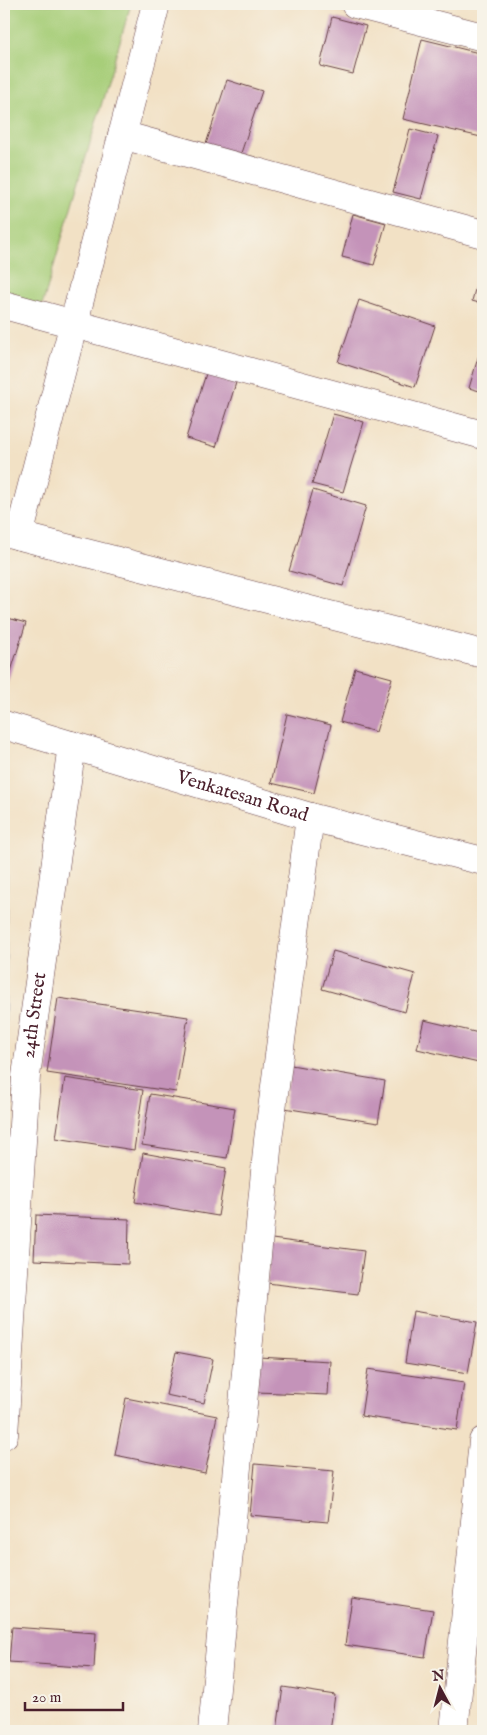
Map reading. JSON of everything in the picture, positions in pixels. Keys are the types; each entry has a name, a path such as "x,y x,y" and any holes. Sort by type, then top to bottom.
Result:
{"street":[{"path":"156,4 73,324 11,534 483,654"},
{"path":"355,4 483,36"},
{"path":"122,135 483,234"},
{"path":"4,305 483,435"},
{"name":"Venkatesan Road","path":"4,724 310,817 483,861"},
{"name":"24th Street","path":"4,1435 26,1076 72,745"},
{"path":"212,1731 268,1140 310,817"},
{"path":"454,1731 483,1441"}],"green space":[{"path":"4,4 131,4 42,306 4,295"}],"water":[{"path":"4,874 7,875 4,1113"}],"building":[{"path":"332,17 366,26 353,74 320,66"},
{"path":"422,39 483,54 483,127 481,137 403,119"},
{"path":"227,80 262,91 240,156 206,144"},
{"path":"410,129 438,136 421,199 393,192"},
{"path":"353,214 386,223 374,265 342,257"},
{"path":"483,259 483,304 472,301"},
{"path":"359,300 435,326 415,387 338,362"},
{"path":"483,341 483,392 469,388"},
{"path":"209,364 239,373 216,447 186,438"},
{"path":"333,414 364,422 343,492 312,484"},
{"path":"313,490 366,506 343,586 289,571"},
{"path":"4,617 26,623 7,684 4,683"},
{"path":"355,668 392,678 376,732 340,722"},
{"path":"287,714 331,725 314,793 271,783"},
{"path":"333,951 415,974 405,1012 322,989"},
{"path":"58,998 188,1017 176,1092 47,1073"},
{"path":"424,1020 483,1034 483,1064 417,1049"},
{"path":"291,1065 385,1081 378,1123 284,1108"},
{"path":"65,1078 143,1090 134,1150 56,1138"},
{"path":"150,1094 235,1108 227,1158 142,1145"},
{"path":"143,1153 226,1168 218,1216 135,1202"},
{"path":"36,1215 129,1219 128,1264 34,1260"},
{"path":"272,1239 364,1251 358,1294 267,1283"},
{"path":"413,1311 477,1322 468,1373 405,1363"},
{"path":"176,1352 213,1359 204,1403 166,1395"},
{"path":"258,1357 330,1361 328,1395 257,1392"},
{"path":"368,1369 464,1383 457,1430 361,1416"},
{"path":"126,1398 217,1416 205,1473 115,1455"},
{"path":"255,1464 334,1471 328,1522 250,1515"},
{"path":"477,1582 483,1582 483,1610 475,1609"},
{"path":"352,1598 433,1610 425,1657 345,1645"},
{"path":"12,1627 96,1633 94,1668 9,1662"},
{"path":"283,1687 335,1695 330,1731 277,1731"}]}
